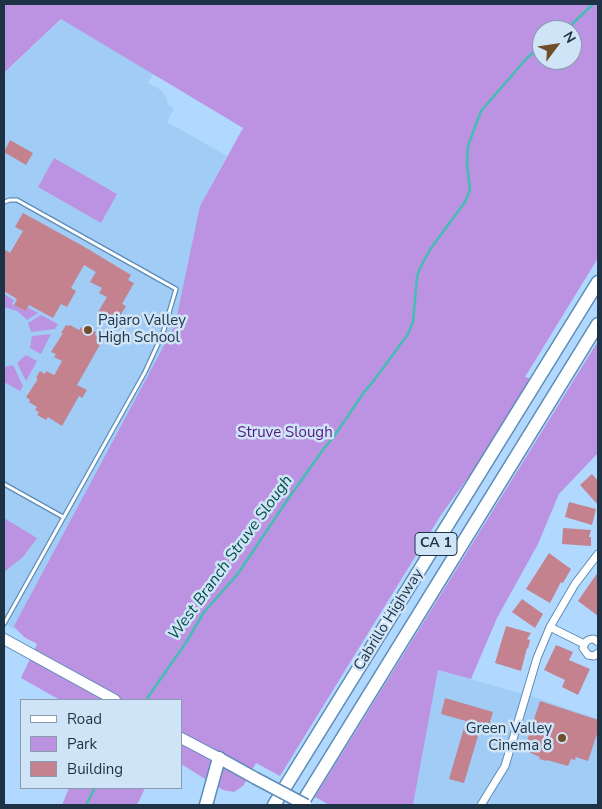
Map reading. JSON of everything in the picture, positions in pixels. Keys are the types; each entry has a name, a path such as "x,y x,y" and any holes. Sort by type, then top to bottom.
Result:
{"highway":[{"name":"Cabrillo Highway","path":"274,805 598,282"},
{"name":"Cabrillo Highway","path":"301,805 598,324"},
{"path":"206,805 219,758"}],"main road":[{"path":"219,758 306,805"}],"street":[{"path":"481,805 505,766 535,663 550,627 575,584 598,554"},
{"path":"550,627 584,644"},
{"path":"4,639 113,699"},
{"path":"598,642 595,639 590,639 584,644 583,648 586,654 591,656 598,653"},
{"path":"182,739 219,758"}],"lane":[{"path":"4,202 17,200 176,289 165,328 151,361 4,624"},
{"path":"4,484 63,517"}],"shaded area":[{"name":"Pajaro Valley High School","path":"62,19 154,72 148,83 161,90 166,97 168,105 174,108 167,122 227,156 207,193 175,323 116,470 39,645 4,623 4,74"},
{"path":"438,670 537,698 598,719 598,805 413,805"}],"green space":[{"name":"Struve Slough","path":"4,4 598,4 598,258 525,377 536,380 509,421 441,515 280,776 256,763 243,786 234,792 223,790 182,765 182,699 58,699 21,678 37,644 24,637 14,626 175,325 200,206 243,128 61,19 4,73"},
{"path":"54,158 117,194 101,223 38,187"},
{"path":"4,294 14,300 12,304 24,311 27,307 38,313 27,320 17,311 4,307"},
{"path":"41,315 58,324 55,329 31,332 28,323"},
{"path":"51,334 41,354 30,348 32,336"},
{"path":"598,341 598,453 559,494 538,544 497,618 471,679 438,670 413,805 329,805 315,797"},
{"path":"26,355 37,361 26,381 17,363"},
{"path":"13,365 23,386 20,391 4,382 4,367"},
{"path":"4,518 37,538 23,557 4,572"},
{"path":"69,789 145,789 137,805 62,805"}],"building":[{"path":"10,140 33,153 26,165 4,152"},
{"path":"23,213 131,275 128,280 134,283 122,304 126,306 115,324 97,314 107,297 99,293 102,288 90,282 96,272 84,265 71,288 76,291 67,307 61,304 53,318 29,305 25,311 14,305 17,299 4,291 4,249 10,253 23,231 15,227"},
{"path":"66,325 79,330 81,327 85,330 87,327 96,332 95,335 98,337 96,340 101,343 77,385 87,390 82,398 79,396 62,426 48,417 46,420 37,415 39,412 35,410 37,407 29,402 30,400 26,397 38,379 36,378 40,371 45,374 46,371 55,374 62,361 54,357 56,354 51,352"},
{"path":"592,474 598,481 598,505 580,485"},
{"path":"569,502 596,509 592,525 565,517"},
{"path":"563,528 591,530 589,537 591,537 591,546 562,544"},
{"path":"549,553 571,569 563,583 561,582 550,603 526,589"},
{"path":"598,572 598,616 578,601"},
{"path":"522,599 543,614 535,628 512,612"},
{"path":"506,626 531,633 527,639 530,640 521,671 495,663"},
{"path":"556,645 573,652 569,660 590,669 578,695 562,687 565,680 544,670"},
{"path":"445,698 493,712 488,728 481,726 464,783 449,779 466,721 441,714"},
{"name":"Green Valley Cinema 8","path":"540,701 598,720 598,731 588,761 576,757 575,760 571,759 568,766 539,759 540,757 528,752 530,746 526,744"}],"waterway":[{"name":"West Branch Struve Slough","path":"576,20 593,4"},
{"name":"West Branch Struve Slough","path":"147,699 187,641 204,612 237,575 288,499 408,334 413,322 417,277 420,268 431,248 465,202 470,190 467,164 468,146 481,111 532,54"},
{"name":"West Branch Struve Slough","path":"86,805 94,789"}],"place":[{"name":"Pajaro Valley High School","path":"88,330"},
{"name":"Green Valley Cinema 8","path":"562,738"}]}
